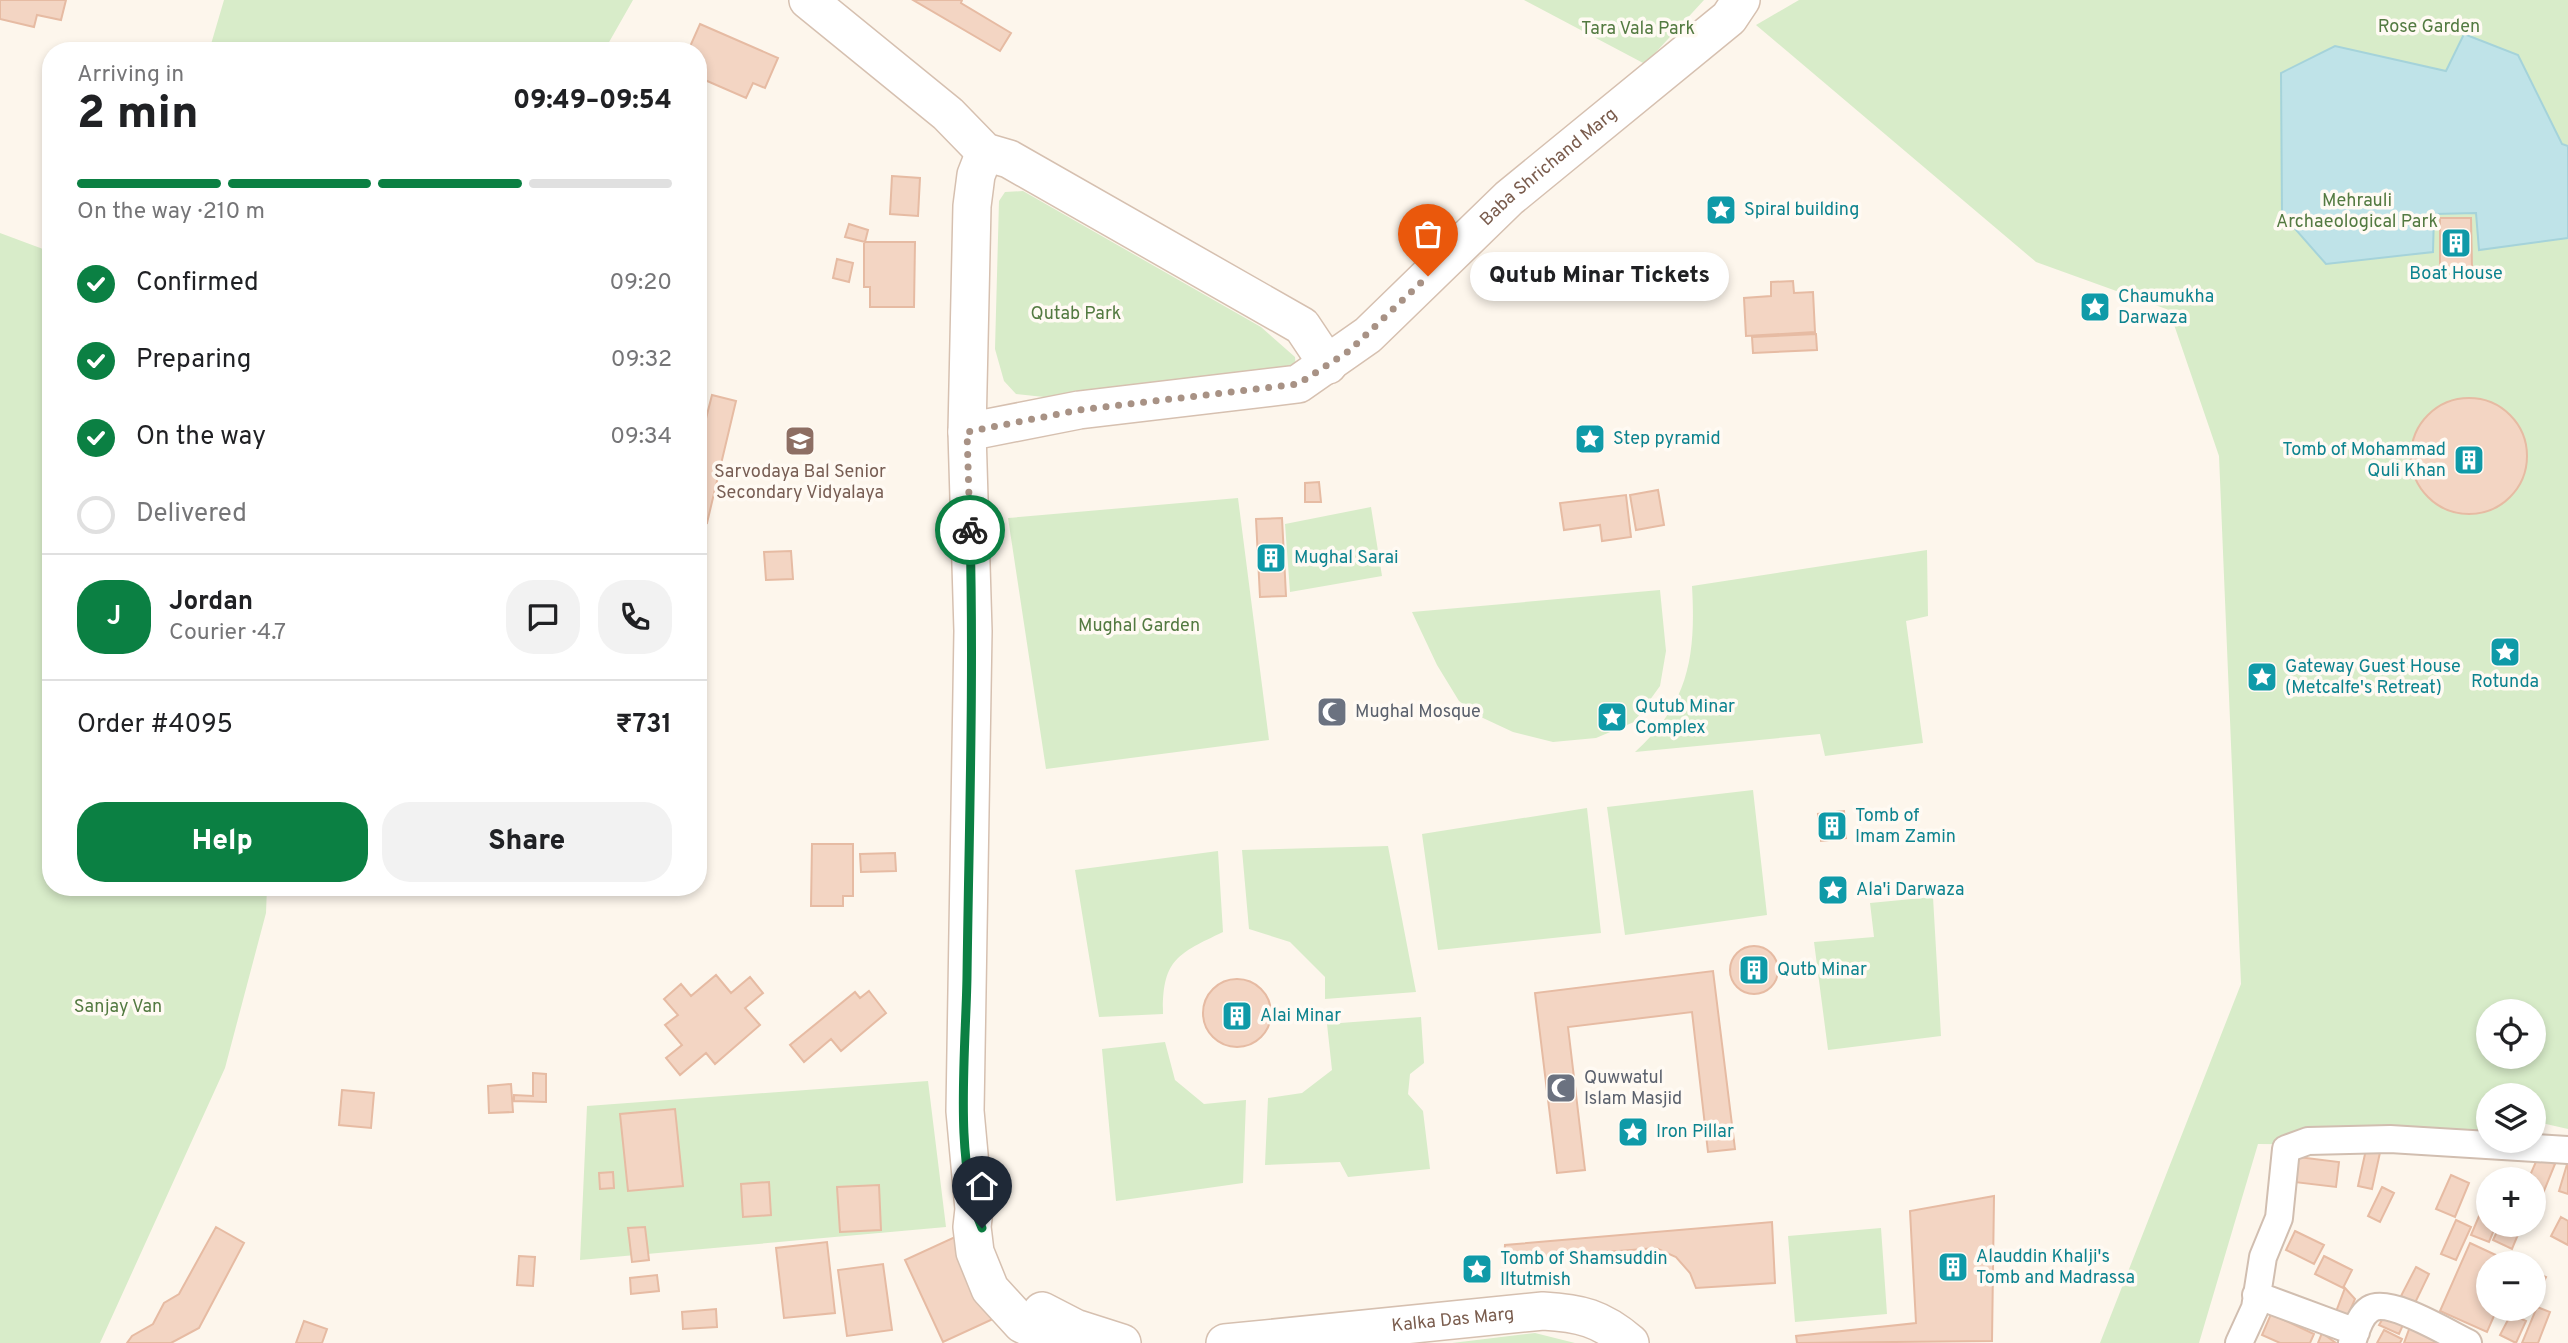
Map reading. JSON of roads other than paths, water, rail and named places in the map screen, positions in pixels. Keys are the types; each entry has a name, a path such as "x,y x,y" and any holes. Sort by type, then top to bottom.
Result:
{"street":[{"path":"808,0 948,114 985,152 1009,159 1302,326 1328,365"},
{"name":"Baba Shrichand Marg","path":"967,432 1034,416 1298,384 1368,335 1509,198 1729,18 1741,0"},
{"path":"985,152 976,175 972,206 967,432 973,631 965,1111 974,1209 972,1227 975,1252 990,1289 1022,1324 1064,1343"},
{"path":"2239,1343 2255,1308 2263,1257 2279,1218 2286,1149 2308,1141 2390,1139 2568,1150"},
{"path":"974,1209 1006,1276 1022,1295 1053,1318 1108,1342"},
{"path":"2256,1295 2354,1338 2360,1319 2370,1309 2380,1306 2408,1314 2469,1343"},
{"name":"Kalka Das Marg","path":"1225,1343 1542,1311 1577,1312 1611,1327 1630,1343"}],"water":[{"path":"2464,34 2518,55 2562,144 2568,146 2568,238 2479,250 2476,213 2434,214 2433,252 2326,264 2282,214 2281,73 2335,46 2446,71"}],"place":[{"name":"Spiral building","path":"1721,210"},
{"name":"Boat House","path":"2456,243"},
{"name":"Qutub Minar Tickets","path":"1428,276"},
{"name":"Chaumukha Darwaza","path":"2095,307"},
{"name":"Step pyramid","path":"1590,439"},
{"name":"Sarvodaya Bal Senior Secondary Vidyalaya","path":"800,441"},
{"name":"Tomb of Mohammad Quli Khan","path":"2469,460"},
{"name":"Mughal Sarai","path":"1271,558"},
{"name":"Rotunda","path":"2505,652"},
{"name":"Gateway Guest House (Metcalfe's Retreat)","path":"2262,677"},
{"name":"Mughal Mosque","path":"1332,712"},
{"name":"Qutub Minar Complex","path":"1612,717"},
{"name":"Tomb of Imam Zamin","path":"1832,826"},
{"name":"Ala'i Darwaza","path":"1833,890"},
{"name":"Qutb Minar","path":"1754,970"},
{"name":"Alai Minar","path":"1237,1016"},
{"name":"Quwwatul Islam Masjid","path":"1561,1088"},
{"name":"Iron Pillar","path":"1633,1132"},
{"name":"Alauddin Khalji's Tomb and Madrassa","path":"1953,1267"},
{"name":"Tomb of Shamsuddin Iltutmish","path":"1477,1269"}],"park label":[{"name":"Rose Garden","path":"2429,27"},
{"name":"Tara Vala Park","path":"1638,29"},
{"name":"Mehrauli Archaeological Park","path":"2357,211"},
{"name":"Qutab Park","path":"1076,314"},
{"name":"Mughal Garden","path":"1139,626"},
{"name":"Sanjay Van","path":"118,1007"}]}
